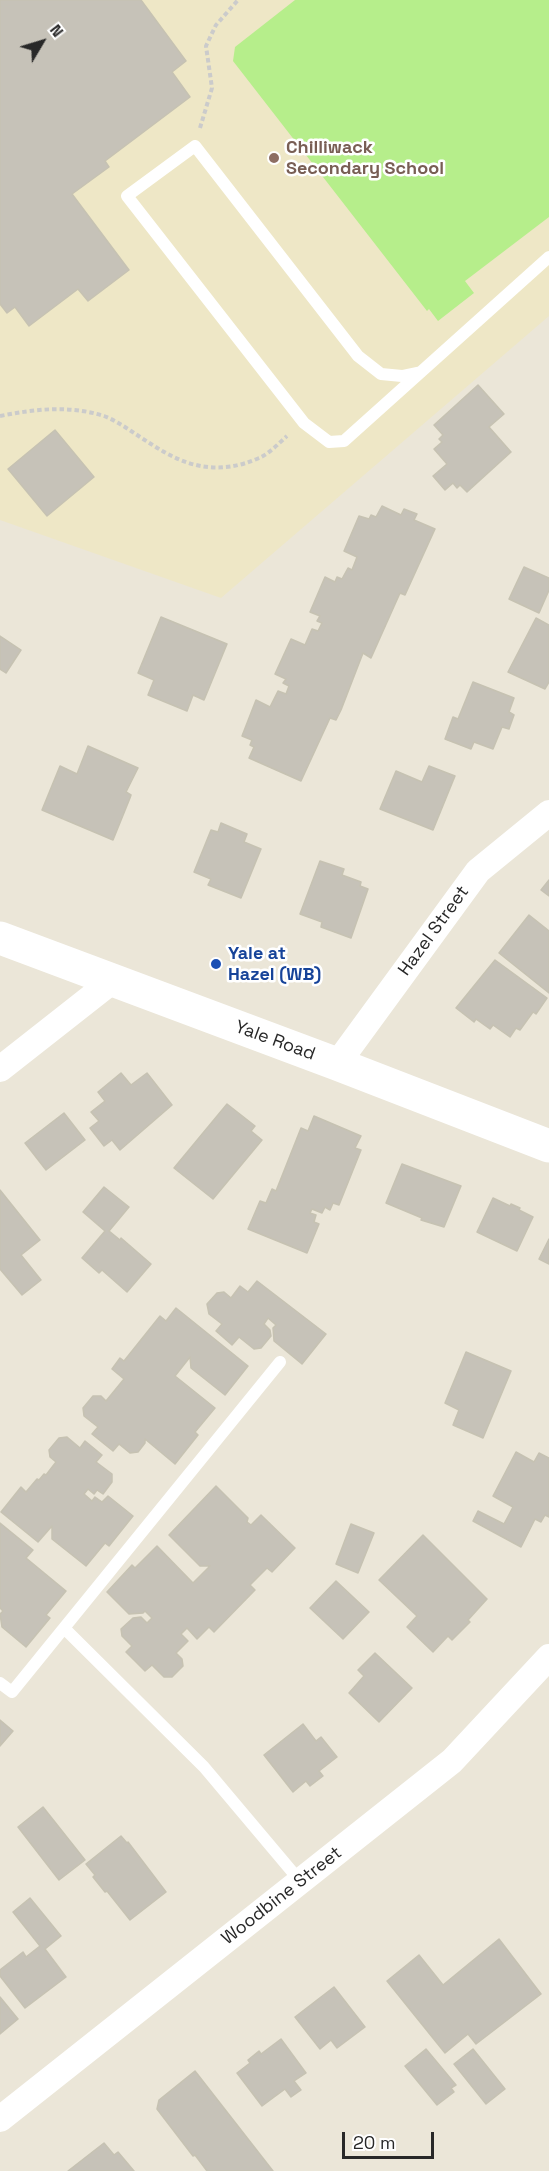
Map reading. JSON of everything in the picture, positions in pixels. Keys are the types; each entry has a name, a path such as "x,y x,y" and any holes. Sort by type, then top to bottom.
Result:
{"main road":[{"name":"Yale Road","path":"0,938 549,1146"}],"street":[{"name":"Hazel Street","path":"337,1064 478,871 549,813"},
{"path":"0,1069 112,981"},
{"name":"Woodbine Street","path":"0,2119 452,1761 549,1657"}],"lane":[{"path":"421,372 402,376 381,374 358,356 195,146 127,196 304,423 330,442 344,441 421,372 549,257"},
{"path":"0,1683 12,1692 280,1362"},
{"path":"64,1628 204,1767 300,1881"}],"path":[{"path":"195,146 212,88 206,46 216,25 238,0"},
{"path":"0,416 46,408 76,409 106,417 166,453 199,468 231,467 260,458 304,423"}],"shaded area":[{"name":"Chilliwack Secondary School","path":"0,0 549,0 549,316 221,598 0,520"}],"green space":[{"path":"295,0 549,0 549,217 465,281 474,293 438,321 429,309 427,311 233,61 235,47"}],"building":[{"path":"0,0 141,0 186,61 172,72 190,97 105,161 109,167 72,194 129,270 88,301 78,289 29,326 15,307 7,313 0,304"},
{"path":"478,385 504,414 489,427 511,452 467,492 460,485 457,488 453,483 445,490 433,476 447,464 434,449 442,442 439,439 443,435 434,425"},
{"path":"55,430 94,477 47,516 8,469"},
{"path":"382,506 401,515 404,509 417,514 414,520 435,529 405,595 400,593 371,658 363,653 341,710 336,720 330,718 301,781 249,758 254,747 250,745 252,740 242,736 256,700 270,707 278,691 286,694 289,686 283,683 286,679 275,674 291,639 305,645 312,629 318,631 322,623 317,621 320,616 310,612 325,577 335,582 337,577 342,579 348,568 352,570 357,557 344,551 359,516 369,519 371,515 376,517"},
{"path":"524,567 549,578 549,590 539,613 509,599"},
{"path":"161,617 227,644 204,700 193,695 187,711 148,695 154,680 138,673"},
{"path":"536,618 549,625 549,682 545,689 508,672"},
{"path":"0,636 21,650 6,673 0,669"},
{"path":"473,682 514,698 509,712 514,715 509,729 502,727 493,749 474,742 471,749 445,739 453,717 458,719"},
{"path":"88,746 138,768 126,792 131,795 113,840 42,810 60,766 77,774"},
{"path":"429,766 455,776 433,830 380,809 396,771 422,782"},
{"path":"221,823 247,834 244,842 261,849 241,898 208,885 211,879 194,872 211,830 218,832"},
{"path":"320,861 344,869 342,875 361,882 360,886 368,889 351,938 321,927 322,922 300,914"},
{"path":"549,880 549,896 541,890"},
{"path":"529,915 549,931 549,993 499,953"},
{"path":"495,960 547,998 536,1014 533,1012 520,1030 516,1028 510,1037 493,1025 490,1029 476,1019 474,1022 456,1008"},
{"path":"121,1073 131,1085 147,1073 172,1105 120,1150 112,1140 104,1146 90,1128 99,1121 91,1112 105,1101 98,1092"},
{"path":"227,1104 255,1126 251,1131 262,1140 213,1199 174,1168"},
{"path":"64,1113 85,1140 46,1170 25,1143"},
{"path":"314,1116 361,1136 355,1148 361,1150 339,1205 333,1203 330,1210 325,1207 322,1213 312,1209 310,1213 316,1215 314,1222 319,1224 307,1253 248,1229 260,1201 266,1203 272,1189 276,1191 301,1128 308,1131"},
{"path":"402,1164 461,1186 444,1227 421,1220 422,1218 386,1203"},
{"path":"104,1187 129,1207 109,1231 120,1240 121,1238 151,1264 127,1292 102,1270 99,1273 82,1258 105,1231 83,1212"},
{"path":"0,1190 40,1240 21,1255 41,1280 22,1295 0,1269"},
{"path":"493,1198 520,1208 519,1210 533,1217 517,1251 477,1232"},
{"path":"549,1239 549,1264 539,1259"},
{"path":"257,1281 326,1334 302,1364 274,1341 273,1328 276,1325 268,1318 264,1324 270,1330 271,1336 261,1348 254,1349 239,1337 232,1345 216,1331 222,1324 209,1314 207,1304 217,1293 224,1292 231,1298 240,1286 248,1292"},
{"path":"176,1308 248,1366 225,1395 191,1368 190,1357 175,1376 215,1408 195,1432 198,1435 175,1464 145,1439 145,1443 138,1452 130,1453 119,1444 113,1451 92,1434 98,1427 84,1416 83,1408 93,1396 101,1396 106,1401 124,1379 112,1369 120,1358 124,1361 160,1316 166,1321"},
{"path":"466,1352 511,1371 483,1438 453,1425 459,1410 445,1403"},
{"path":"67,1437 80,1448 85,1441 102,1455 96,1462 112,1474 112,1482 103,1494 97,1490 94,1494 88,1489 84,1494 92,1501 95,1497 102,1502 108,1496 133,1516 109,1546 105,1543 86,1566 52,1539 52,1526 38,1542 1,1512 21,1487 26,1492 37,1479 46,1475 56,1462 50,1457 49,1450 59,1438"},
{"path":"516,1452 534,1462 539,1453 549,1458 549,1517 545,1515 541,1522 535,1519 521,1547 473,1521 478,1511 504,1524 513,1507 493,1496"},
{"path":"216,1486 248,1518 247,1522 251,1525 261,1515 295,1548 272,1572 267,1568 250,1585 255,1590 214,1632 209,1627 197,1639 187,1628 181,1634 188,1641 176,1653 182,1659 183,1666 172,1677 164,1677 152,1665 145,1671 126,1652 132,1646 122,1636 121,1629 133,1618 141,1617 147,1623 152,1618 145,1611 129,1614 107,1592 132,1565 135,1568 157,1546 193,1583 210,1566 200,1566 169,1535"},
{"path":"0,1523 33,1550 26,1558 66,1591 46,1615 50,1618 26,1647 2,1627"},
{"path":"351,1524 374,1533 358,1573 336,1564"},
{"path":"423,1535 487,1599 468,1620 470,1622 452,1640 448,1636 433,1652 407,1627 417,1616 379,1580"},
{"path":"336,1581 369,1612 343,1639 310,1608"},
{"path":"375,1653 412,1688 379,1722 349,1693 364,1676 358,1670"},
{"path":"0,1720 13,1731 0,1746"},
{"path":"303,1724 316,1741 321,1737 337,1757 319,1771 323,1776 310,1786 306,1781 293,1792 264,1755"},
{"path":"43,1807 85,1860 59,1880 18,1827"},
{"path":"121,1836 166,1892 130,1920 93,1877 95,1875 86,1864"},
{"path":"30,1898 61,1936 45,1949 66,1977 25,2008 0,1976 0,1970 23,1952 26,1957 40,1946 13,1912"},
{"path":"499,1939 541,1994 476,2044 468,2034 445,2053 387,1981 419,1955 443,1985"},
{"path":"334,1987 365,2027 337,2048 331,2040 320,2049 295,2017"},
{"path":"0,1997 18,2019 0,2034"},
{"path":"281,2039 306,2073 294,2081 301,2090 291,2097 285,2089 262,2106 237,2073 250,2063 248,2060 259,2051 261,2054"},
{"path":"426,2049 456,2085 451,2088 454,2092 437,2105 405,2066"},
{"path":"473,2049 505,2089 486,2104 454,2064"},
{"path":"195,2071 273,2171 207,2171 195,2155 193,2156 157,2109 159,2100"},
{"path":"104,2143 114,2155 118,2152 134,2171 68,2171"}],"place":[{"name":"Chilliwack Secondary School","path":"274,158"},
{"name":"Yale at Hazel (WB)","path":"216,964"}]}
